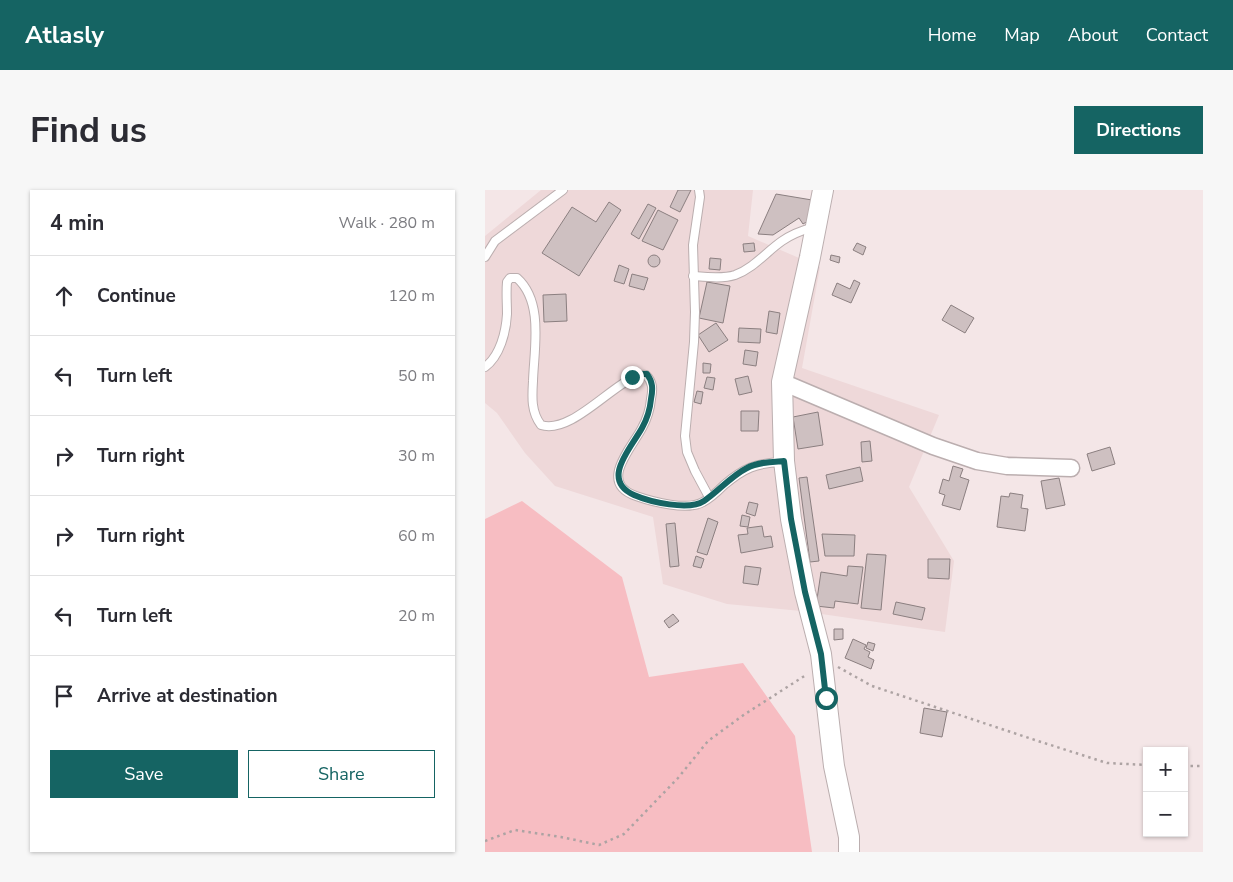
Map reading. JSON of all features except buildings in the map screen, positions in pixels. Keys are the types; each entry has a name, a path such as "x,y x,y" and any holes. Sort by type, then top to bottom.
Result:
{"street":[{"path":"823,190 782,382 784,461 791,519 805,592 821,654 834,766 849,837 849,852"},
{"path":"782,382 933,446 977,461 1007,466 1071,468"}],"lane":[{"path":"485,258 495,241 563,190"},
{"path":"699,190 700,197 693,244 694,342 685,436 687,452 709,497"},
{"path":"693,276 711,278 734,276 748,269 782,241 798,232 816,226"},
{"path":"485,367 490,363 498,350 504,332 507,314 507,282 510,278 517,278 528,290 532,302 535,327 532,397 534,411 541,425 554,427 563,424 599,403 632,377 647,374 651,380 653,389 650,411 618,471 618,479 626,492 670,504 689,506 702,502 735,475 748,467 784,461"}],"path":[{"path":"485,841 515,830 561,836 599,845 624,834 677,778 708,741 745,714 805,676 821,654 844,671 872,686 1107,763 1143,766"},
{"path":"1188,766 1203,766"}],"shaded area":[{"path":"541,190 753,190 748,236 820,267 802,368 939,415 909,487 954,561 945,632 801,611 727,604 663,584 653,517 555,486 525,453 497,413 485,403 485,236"},
{"path":"522,501 622,577 649,677 743,663 795,736 812,852 485,852 485,519"}],"route":[{"path":"632,377 647,374 653,389 650,411 618,471 618,479 626,492 670,504 689,506 702,502 735,475 748,467 784,461 791,519 805,592 821,654 826,698"}]}
